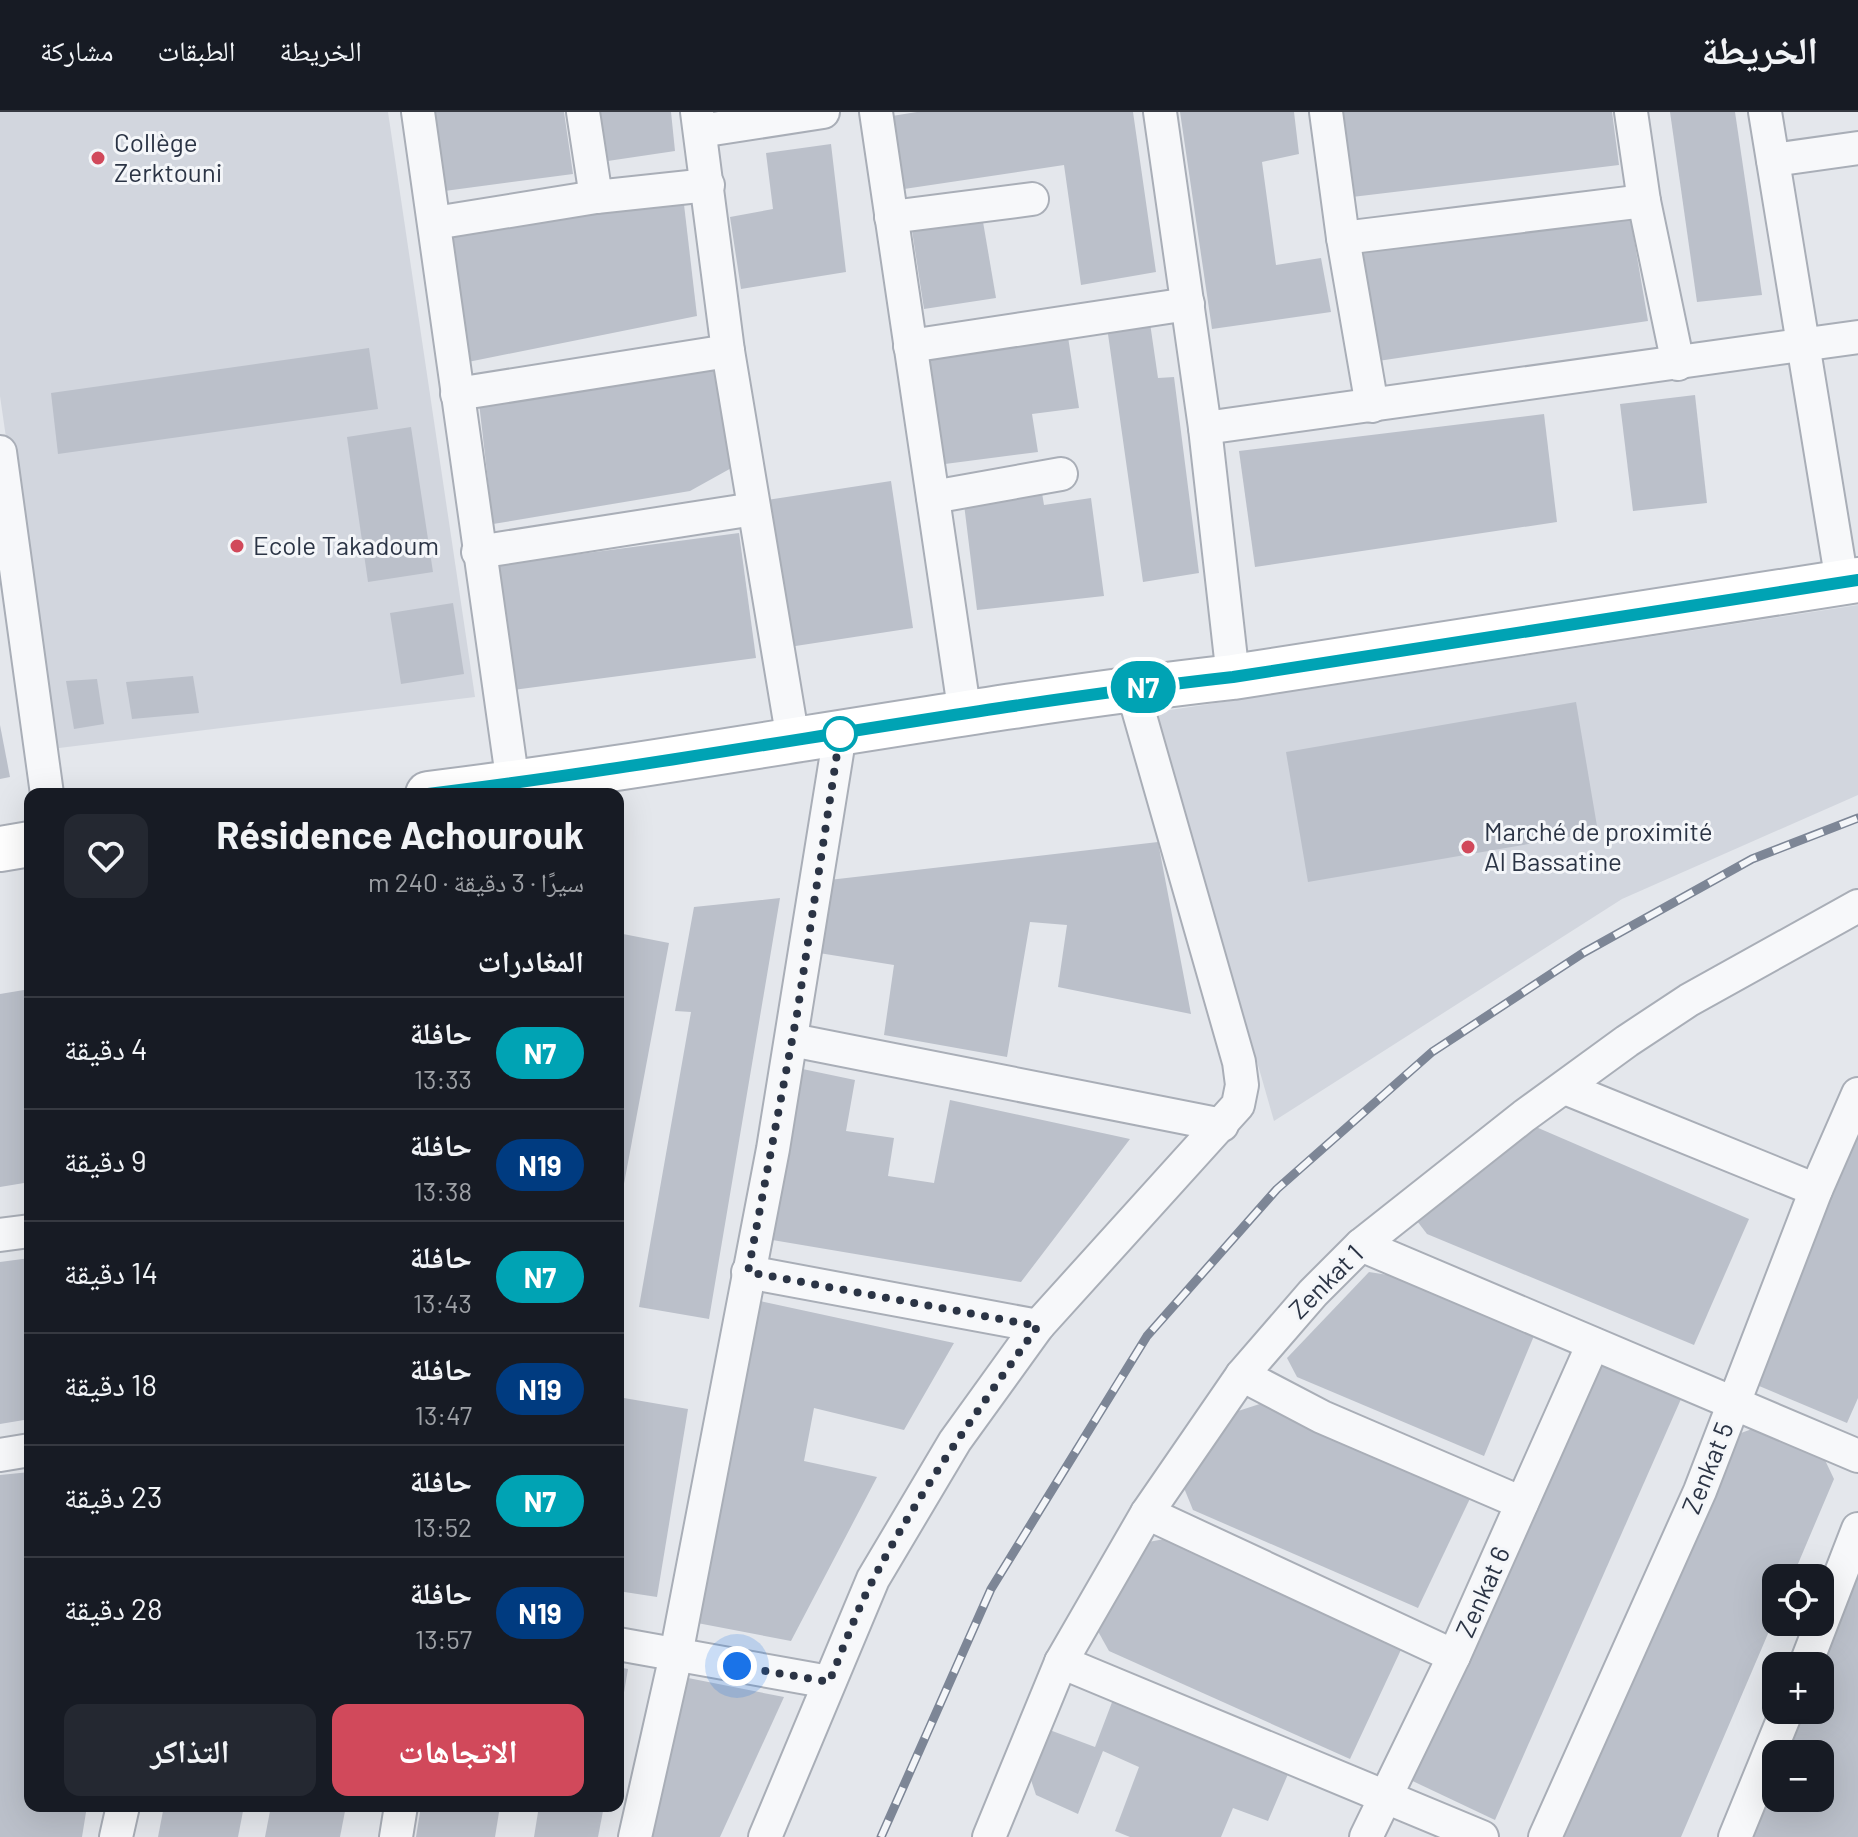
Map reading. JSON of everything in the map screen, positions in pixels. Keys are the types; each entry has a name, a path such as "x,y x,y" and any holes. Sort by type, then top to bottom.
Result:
{"main road":[{"path":"479,788 513,784 592,784 793,740 1132,688 1233,677 1850,581"},
{"path":"0,849 24,845"}],"street":[{"path":"418,112 513,784"},
{"path":"583,112 596,197"},
{"path":"793,740 728,351 698,122 823,112"},
{"path":"876,112 965,715"},
{"path":"1160,112 1205,428 1233,677"},
{"path":"1326,112 1343,238 1372,406"},
{"path":"1631,112 1644,201 1678,364"},
{"path":"1765,112 1803,344 1850,581"},
{"path":"1773,160 1858,148"},
{"path":"435,223 596,197 708,185"},
{"path":"891,217 1032,199"},
{"path":"1343,238 1644,201"},
{"path":"910,346 1188,304"},
{"path":"1205,428 1858,337"},
{"path":"457,394 728,351"},
{"path":"0,452 12,630 46,788"},
{"path":"933,497 1061,474"},
{"path":"478,552 754,509"},
{"path":"765,1837 873,1579 914,1505 955,1441 1038,1326 1238,1105 1242,1085 1239,1062 1132,688"},
{"path":"635,1837 676,1655 792,1040 840,734"},
{"name":"Zenkat 1","path":"993,1836 1061,1662 1147,1513 1242,1375 1313,1293 1361,1245 1524,1116 1689,1000 1858,906"},
{"path":"792,1040 1222,1125"},
{"path":"1565,1088 1816,1190"},
{"name":"Zenkat 5","path":"1545,1837 1623,1670 1736,1402 1816,1190 1858,1094"},
{"path":"0,1235 24,1232"},
{"path":"1361,1245 1858,1456"},
{"path":"748,1272 1038,1326"},
{"name":"Zenkat 6","path":"1366,1837 1454,1656 1593,1344"},
{"path":"1242,1375 1322,1417 1522,1503"},
{"path":"0,1455 24,1451"},
{"path":"1147,1513 1454,1656"},
{"path":"1810,1652 1858,1529"},
{"path":"624,1645 829,1682"},
{"path":"1061,1662 1482,1837"},
{"path":"1735,1837 1781,1724"},
{"path":"116,1837 122,1812"},
{"path":"396,1837 400,1812"}],"shaded area":[{"name":"Ecole Takadoum","path":"0,112 388,112 475,697 51,749 0,396"},
{"name":"Marché de proximité Al Bassatine","path":"1858,605 1858,795 1622,899 1274,1121 1157,712"}],"building":[{"path":"425,112 564,112 573,174 437,192"},
{"path":"593,112 671,112 675,151 601,162"},
{"path":"917,112 1133,112 1156,272 1081,285 1064,165 904,189 892,116"},
{"path":"1180,112 1294,112 1299,154 1262,162 1276,265 1321,258 1331,312 1212,329"},
{"path":"1340,112 1612,112 1619,165 1352,197"},
{"path":"1670,112 1735,112 1762,295 1697,302"},
{"path":"831,144 846,272 741,289 730,217 773,209 766,153"},
{"path":"683,196 697,316 463,363 445,228"},
{"path":"1629,210 1648,321 1378,361 1359,244"},
{"path":"982,216 996,298 924,309 911,224"},
{"path":"1150,323 1158,378 1174,377 1199,573 1143,582 1107,327"},
{"path":"1068,337 1079,408 1032,414 1038,452 945,464 929,357"},
{"path":"369,348 378,409 58,454 51,393"},
{"path":"721,362 735,466 690,491 493,524 479,403"},
{"path":"1695,395 1707,503 1633,511 1620,404"},
{"path":"1544,414 1557,522 1255,567 1239,451"},
{"path":"411,427 433,572 368,582 347,437"},
{"path":"891,481 913,628 789,647 767,500"},
{"path":"1041,487 1044,505 1091,498 1104,596 977,610 963,496"},
{"path":"739,533 756,658 513,690 497,565"},
{"path":"453,603 464,674 401,684 390,613"},
{"path":"193,676 199,713 132,719 126,682"},
{"path":"97,679 104,724 74,729 66,681"},
{"path":"1576,702 1598,832 1308,882 1286,752"},
{"path":"0,725 10,777 0,779"},
{"path":"1158,842 1191,1014 1058,987 1067,925 1030,922 1007,1057 884,1035 894,965 819,953 829,880"},
{"path":"780,898 709,1319 639,1307 691,1012 675,1011 694,907"},
{"path":"624,934 669,943 624,1184"},
{"path":"24,990 24,1183 0,1187 0,994"},
{"path":"793,1067 855,1080 846,1131 894,1138 888,1176 934,1183 950,1100 1130,1139 1021,1282 761,1238"},
{"path":"1536,1127 1749,1219 1694,1345 1427,1234 1414,1217"},
{"path":"1858,1135 1858,1398 1847,1423 1752,1383"},
{"path":"24,1259 24,1420 0,1424 0,1262"},
{"path":"1369,1272 1420,1280 1536,1331 1484,1456 1297,1377 1287,1358"},
{"path":"751,1299 954,1343 904,1430 814,1408 804,1461 877,1477 791,1641 692,1622"},
{"path":"1594,1354 1685,1390 1495,1820 1402,1776"},
{"path":"624,1398 688,1409 657,1597 624,1592"},
{"path":"1269,1401 1475,1488 1418,1608 1193,1510 1184,1488 1235,1412"},
{"path":"1752,1429 1824,1458 1834,1479 1798,1564 1762,1564 1762,1636 1767,1636 1681,1837 1562,1837 1730,1437"},
{"path":"24,1473 24,1812 86,1812 82,1837 0,1837 0,1475"},
{"path":"1175,1537 1406,1639 1350,1759 1109,1651 1095,1626 1138,1544"},
{"path":"1858,1555 1858,1837 1745,1837 1762,1794 1762,1812 1834,1812 1834,1740 1784,1740 1790,1724 1834,1724 1834,1652 1825,1652 1830,1636 1834,1636 1834,1625"},
{"path":"624,1668 628,1669 624,1692"},
{"path":"683,1677 784,1697 720,1837 652,1837"},
{"path":"1114,1697 1291,1767 1268,1821 1233,1808 1221,1837 1130,1837 1115,1831 1139,1767 1103,1751 1078,1814 1036,1795 1030,1777 1047,1729 1095,1747"},
{"path":"163,1812 243,1812 238,1837 158,1837"},
{"path":"270,1812 345,1812 340,1837 265,1837"},
{"path":"420,1812 499,1812 495,1837 416,1837"},
{"path":"538,1812 603,1812 598,1837 534,1837"}],"railway":[{"path":"881,1837 991,1589 1147,1336 1277,1189 1432,1052 1583,953 1752,859 1858,818"}],"bus line":[{"name":"N7","path":"478,788 594,774 793,740 1132,688 1233,677 1858,580"}],"place":[{"name":"Collège Zerktouni","path":"98,158"},
{"name":"Ecole Takadoum","path":"237,546"},
{"name":"Marché de proximité Al Bassatine","path":"1468,847"}],"route":[{"path":"737,1666 829,1682 873,1579 914,1505 955,1441 1038,1326 748,1272 797,1014 840,734"}]}
